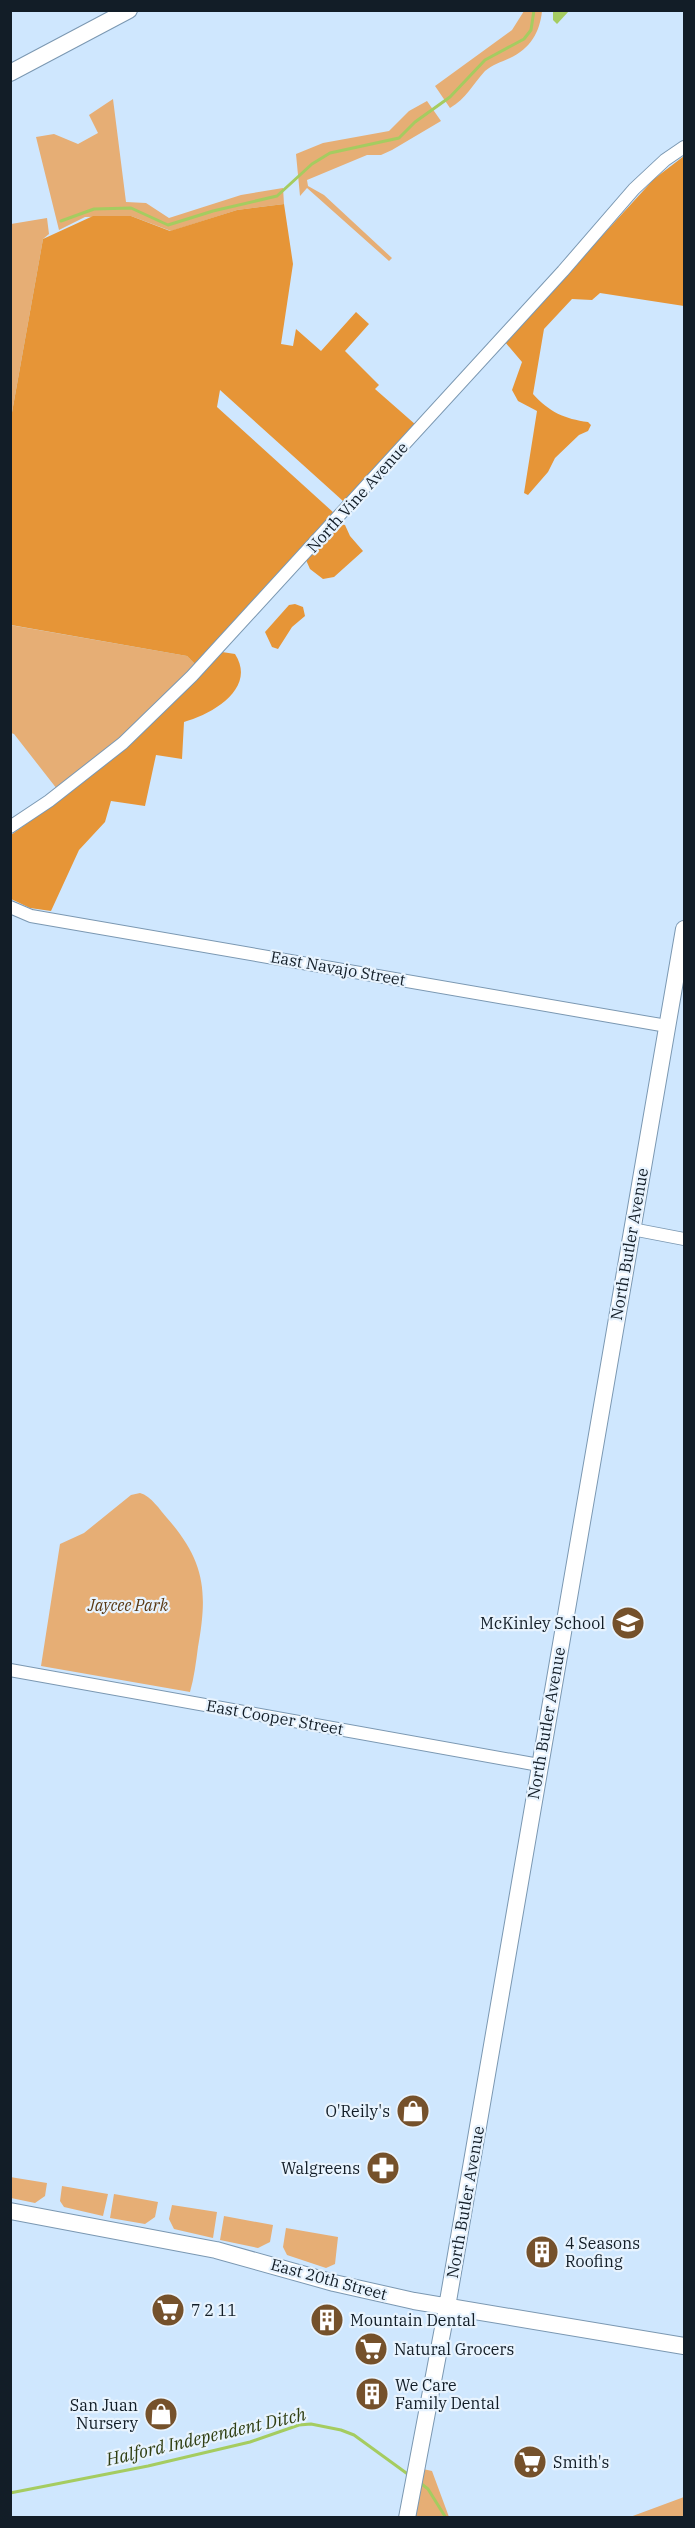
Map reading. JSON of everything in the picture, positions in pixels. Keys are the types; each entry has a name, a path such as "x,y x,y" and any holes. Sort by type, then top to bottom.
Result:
{"main road":[{"path":"10,73 129,10"},
{"name":"North Butler Avenue","path":"408,2517 447,2307 684,929"},
{"name":"East 20th Street","path":"10,2211 216,2250 334,2283 447,2307 684,2346"}],"street":[{"name":"North Vine Avenue","path":"10,827 49,801 123,742 192,676 563,271 634,189 665,160 684,147"},
{"name":"East Navajo Street","path":"10,907 31,916 667,1026"},
{"path":"632,1229 684,1239"},
{"name":"East Cooper Street","path":"10,1670 539,1765"}],"green space":[{"path":"524,11 542,11 533,39 517,54 485,71 465,96 450,108 435,86 512,30"},
{"path":"113,99 126,202 146,203 169,218 241,195 283,188 284,204 237,210 171,231 131,216 85,217 59,230 36,137 54,134 78,144 98,133 89,115"},
{"path":"427,101 441,121 381,155 367,155 307,180 308,186 324,195 392,258 389,261 307,188 300,196 296,154 323,143 389,131 409,111"},
{"path":"47,218 49,234 43,239 11,418 11,224"},
{"path":"10,625 187,656 196,665 126,733 57,789 11,733"},
{"name":"Jaycee Park","path":"140,1493 155,1504 180,1534 196,1563 201,1578 203,1610 190,1692 41,1666 60,1544 84,1533 131,1495"},
{"path":"10,2177 47,2183 45,2196 35,2203 11,2198"},
{"path":"62,2186 108,2194 103,2216 64,2207 60,2201"},
{"path":"114,2194 158,2202 155,2217 145,2224 110,2218"},
{"path":"172,2205 217,2212 213,2238 174,2229 169,2219"},
{"path":"224,2216 273,2225 270,2242 258,2248 220,2240"},
{"path":"286,2228 338,2237 335,2264 326,2268 287,2255 283,2247"},
{"path":"423,2469 432,2471 449,2517 415,2518"},
{"path":"684,2497 684,2517 630,2517"}],"shaded area":[{"path":"553,10 569,11 557,24 553,20"},
{"path":"684,156 684,306 600,293 592,300 572,299 544,329 533,394 545,406 558,414 588,422 591,425 588,431 579,435 555,458 548,472 528,495 524,493 537,411 518,401 512,390 522,362 505,342 654,179"},
{"path":"284,204 293,264 281,344 293,346 296,329 321,351 356,312 369,324 345,351 379,385 375,389 416,425 343,501 220,390 217,407 334,513 196,665 187,656 11,625 11,418 43,239 93,216 131,216 170,231 237,210"},
{"path":"339,524 345,525 350,536 363,551 334,577 323,579 310,569 306,560"},
{"path":"295,604 303,607 305,616 292,627 278,649 272,647 265,632 289,605"},
{"path":"222,652 235,654 240,666 240,678 236,688 219,706 184,722 182,759 156,755 145,806 111,801 105,822 79,850 51,911 30,908 11,899 11,835 59,800"}],"waterway":[{"path":"61,221 94,209 131,208 168,225 213,211 277,196 312,164 330,153 399,138 415,122 450,97 485,60 524,39 531,30 534,10"},
{"name":"Halford Independent Ditch","path":"10,2493 148,2466 250,2442 299,2425 311,2424 354,2435 409,2475"},
{"name":"Halford Independent Ditch","path":"419,2482 428,2489 446,2518"}],"place":[{"name":"McKinley School","path":"628,1623"},
{"name":"O'Reily's","path":"413,2111"},
{"name":"Walgreens","path":"383,2168"},
{"name":"4 Seasons Roofing","path":"542,2252"},
{"name":"7 2 11","path":"168,2310"},
{"name":"Mountain Dental","path":"327,2320"},
{"name":"Natural Grocers","path":"371,2349"},
{"name":"We Care Family Dental","path":"372,2394"},
{"name":"San Juan Nursery","path":"161,2414"},
{"name":"Smith's","path":"530,2462"}]}
